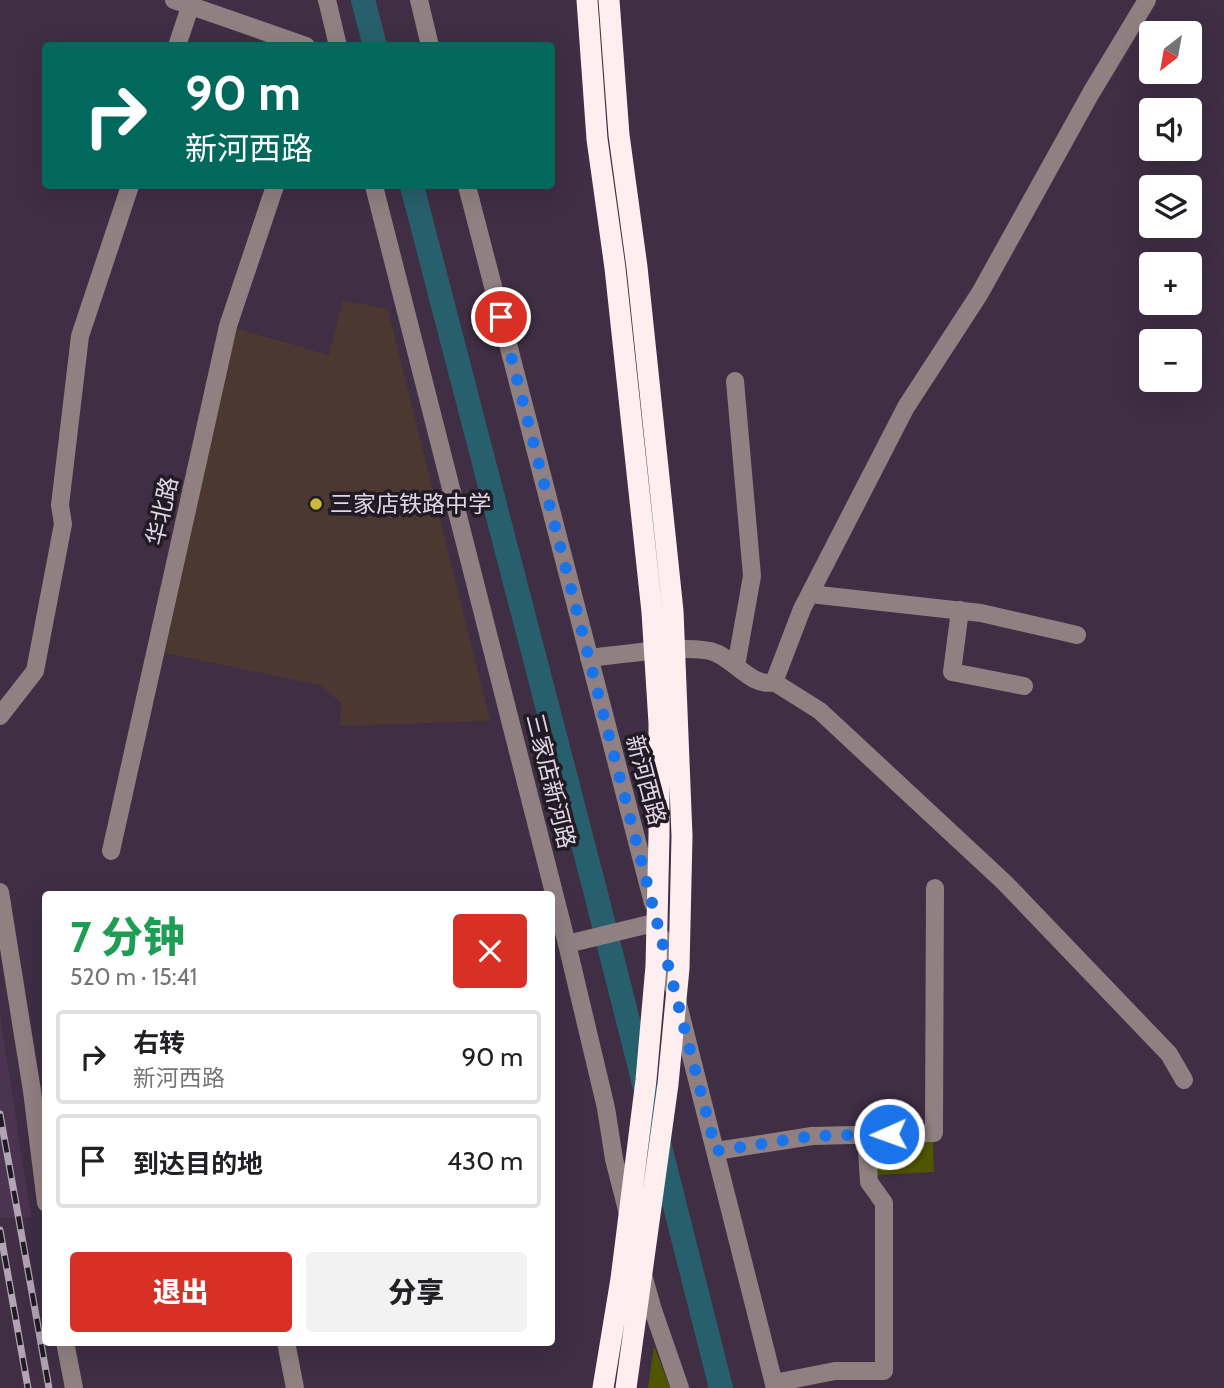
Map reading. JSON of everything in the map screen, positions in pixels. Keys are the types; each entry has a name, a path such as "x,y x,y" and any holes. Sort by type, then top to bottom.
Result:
{"highway":[{"path":"587,0 597,139 615,268 652,612 659,735 659,835 653,991 646,1080 603,1388"},
{"path":"608,0 618,135 637,267 673,611 682,836 678,968 668,1084 626,1388"}],"street":[{"path":"327,0 337,42"},
{"path":"419,0 429,42"},
{"path":"774,682 810,594 906,407 980,293 1091,93 1147,0"},
{"path":"177,42 182,3 294,42"},
{"path":"0,716 35,671 63,524 60,505 80,336 129,189"},
{"name":"华北路","path":"111,851 228,326 274,189"},
{"name":"三家店新河路","path":"375,189 554,891"},
{"name":"新河西路","path":"468,189 658,922 774,1385"},
{"path":"735,381 752,576 736,666"},
{"path":"810,594 981,613 1077,635"},
{"path":"960,610 953,672 1024,685"},
{"path":"589,658 694,649 716,653 757,680 774,682 820,711 1005,883 1169,1054 1184,1080"},
{"path":"716,1151 812,1136 934,1133 935,888"},
{"path":"0,892 39,1090 42,1138"},
{"name":"三家店新河路","path":"555,897 606,1108 614,1159 653,1310 680,1388"},
{"path":"567,944 658,922"},
{"path":"774,1385 835,1371 884,1371 884,1203 869,1182 866,1134"},
{"path":"66,1346 74,1388"},
{"path":"287,1346 295,1388"}],"shaded area":[{"name":"三家店铁路中学","path":"343,300 388,309 490,721 340,726 341,703 320,685 165,653 235,328 329,355"},
{"path":"0,1014 31,1217 0,1218"},
{"path":"933,1142 934,1172 876,1175 874,1145"},
{"path":"654,1346 670,1388 648,1388"}],"waterway":[{"path":"363,0 374,42"},
{"path":"413,189 721,1388"}],"railway":[{"path":"0,1114 49,1388"},
{"path":"0,1230 28,1388"}],"place":[{"name":"三家店铁路中学","path":"316,504"}],"route":[{"path":"501,317 716,1151 812,1136 889,1134"}]}
